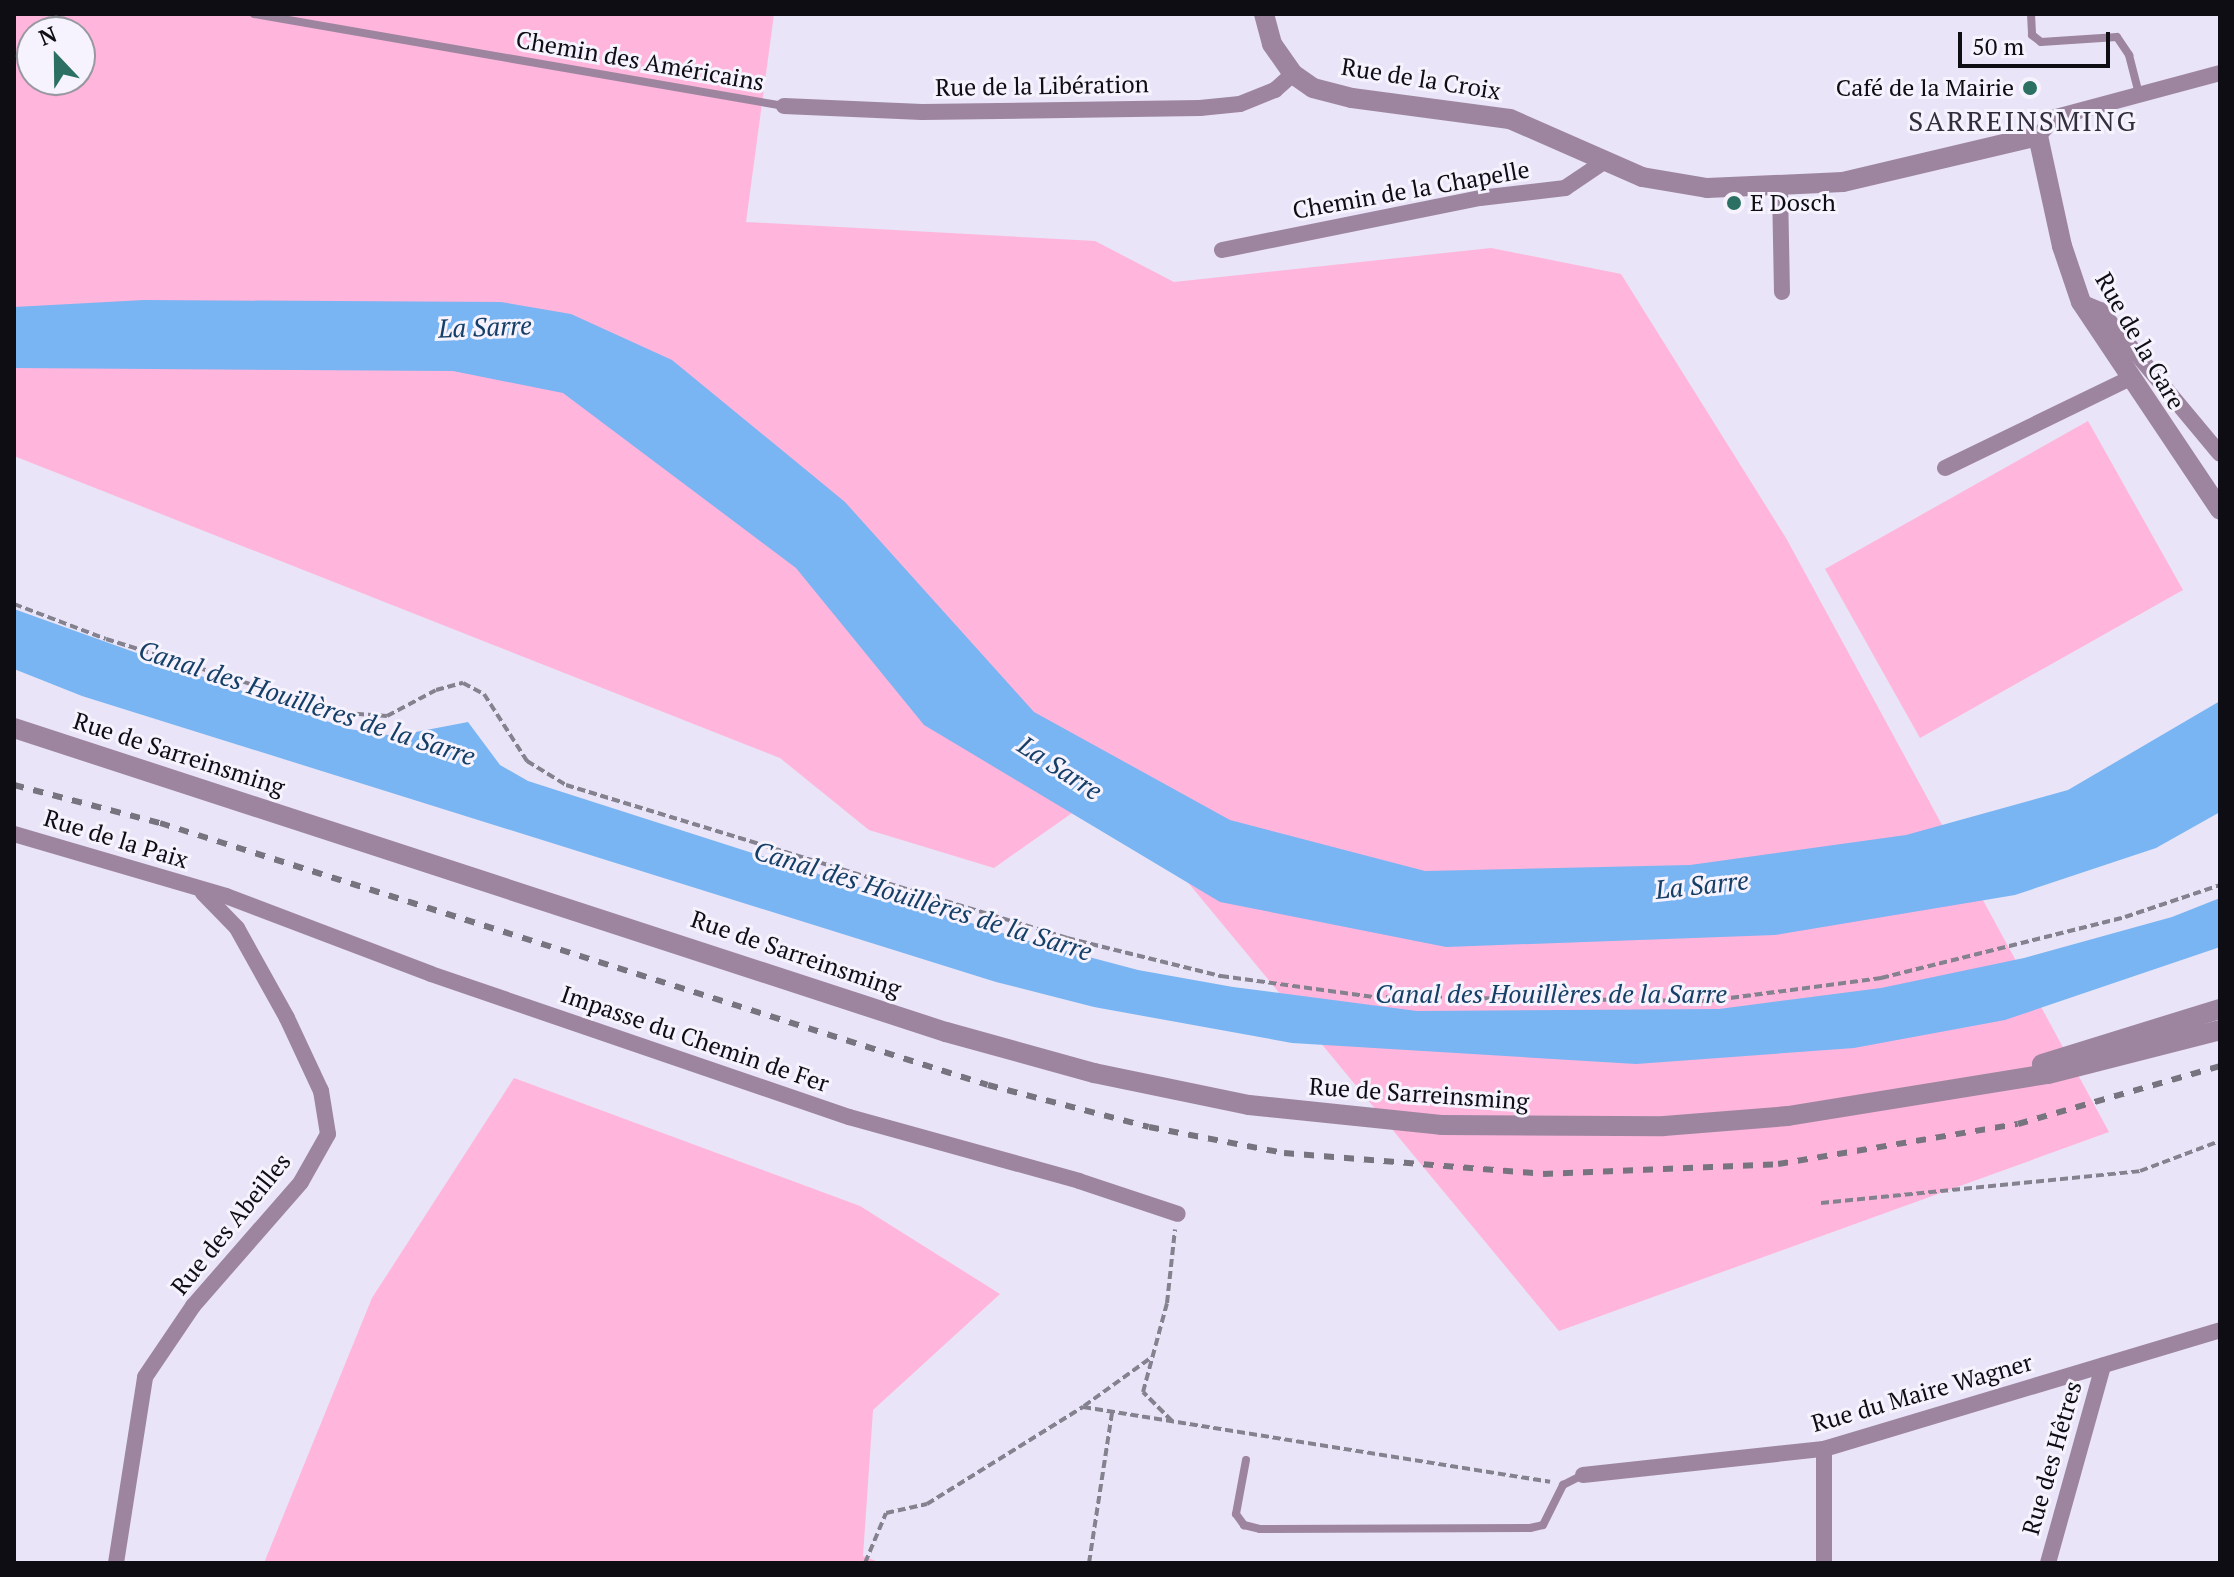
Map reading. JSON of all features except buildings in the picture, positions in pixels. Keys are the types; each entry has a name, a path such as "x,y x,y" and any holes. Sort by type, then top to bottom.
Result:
{"street":[{"name":"Rue de la Croix","path":"1264,14 1272,44 1293,74 1313,88 1352,98 1510,119 1602,163 1642,177 1707,188 1780,188 1843,182 2038,136"},
{"path":"2038,136 2056,117 2220,73"},
{"name":"Rue de la Libération","path":"784,106 922,112 1200,108 1240,104 1275,90 1293,74"},
{"name":"Rue de la Gare","path":"2038,136 2062,246 2081,302 2128,379 2220,510"},
{"name":"Chemin de la Chapelle","path":"1222,250 1480,198 1565,188 1602,163"},
{"path":"1780,188 1782,292"},
{"path":"2081,302 2100,310 2220,454"},
{"path":"1945,468 2128,379"},
{"name":"Rue de Sarreinsming","path":"14,728 1033,1058 1175,1091 1314,1113 1441,1125 1581,1129 1788,1116 1997,1079"},
{"name":"Rue de la Paix","path":"14,834 141,867 202,892"},
{"name":"Impasse du Chemin de Fer","path":"202,892 226,896 431,974 849,1117 1079,1181 1178,1214"},
{"name":"Rue des Abeilles","path":"116,1563 145,1377 193,1306 301,1182 328,1134 321,1091 273,992 237,928 202,892"},
{"path":"1997,1079 2220,1009"},
{"path":"1997,1079 2089,1066 2220,1030"},
{"name":"Rue du Maire Wagner","path":"1583,1475 1824,1449 2220,1330"},
{"name":"Rue des Hêtres","path":"2048,1563 2103,1366"},
{"path":"1824,1449 1824,1563"}],"lane":[{"name":"Chemin des Américains","path":"254,14 784,106"},
{"path":"2031,14 2032,35 2041,42 2117,37 2129,55 2139,94"},
{"path":"1246,1460 1236,1514 1244,1525 1260,1529 1530,1528 1543,1525 1563,1485 1583,1475"}],"path":[{"path":"14,604 106,639 344,713 387,716 436,690 463,683 484,694 527,761 566,785 1067,938 1221,976 1374,997 1707,1001 1865,980 2125,917 2220,885"},
{"path":"1821,1203 2140,1171 2220,1141"},
{"path":"1173,1422 1143,1392 1167,1303 1178,1214"},
{"path":"865,1563 886,1513 927,1504 1083,1407 1153,1355"},
{"path":"1083,1407 1549,1482 1583,1475"},
{"path":"1089,1563 1112,1412"}],"shaded area":[{"path":"14,14 774,14 746,222 1095,241 1174,282 1491,248 1621,274 1786,538 2109,1132 1559,1331 1109,787 994,868 869,830 780,758 14,456"},
{"path":"2088,421 2183,590 1920,738 1825,569"},
{"path":"514,1078 860,1206 1000,1294 873,1410 863,1556 881,1563 264,1563 372,1298"}],"water":[{"name":"La Sarre","path":"144,300 501,302 571,314 672,360 845,502 1034,712 1230,820 1425,871 1690,865 1906,835 2068,790 2220,701 2220,812 2156,848 2015,895 1775,935 1446,947 1220,902 924,725 796,568 563,393 453,371 14,368 14,307"},
{"path":"14,609 349,729 395,736 468,722 500,765 528,781 1021,939 1138,970 1233,987 1417,1011 1719,1009 1881,988 2024,958 2172,917 2220,898 2220,947 2005,1020 1854,1048 1636,1064 1292,1043 1094,1007 996,982 82,696 14,669"}],"railway":[{"path":"14,785 160,823 988,1085 1149,1127 1284,1153 1543,1174 1778,1164 2018,1124 2220,1066"}],"place":[{"name":"Café de la Mairie","path":"2030,88"},
{"name":"E Dosch","path":"1734,203"}],"district":[{"name":"SARREINSMING","path":"2023,121"}],"water label":[{"name":"Canal des Houillères de la Sarre","path":"307,703"},
{"name":"Canal des Houillères de la Sarre","path":"923,901"},
{"name":"Canal des Houillères de la Sarre","path":"1551,994"}]}
